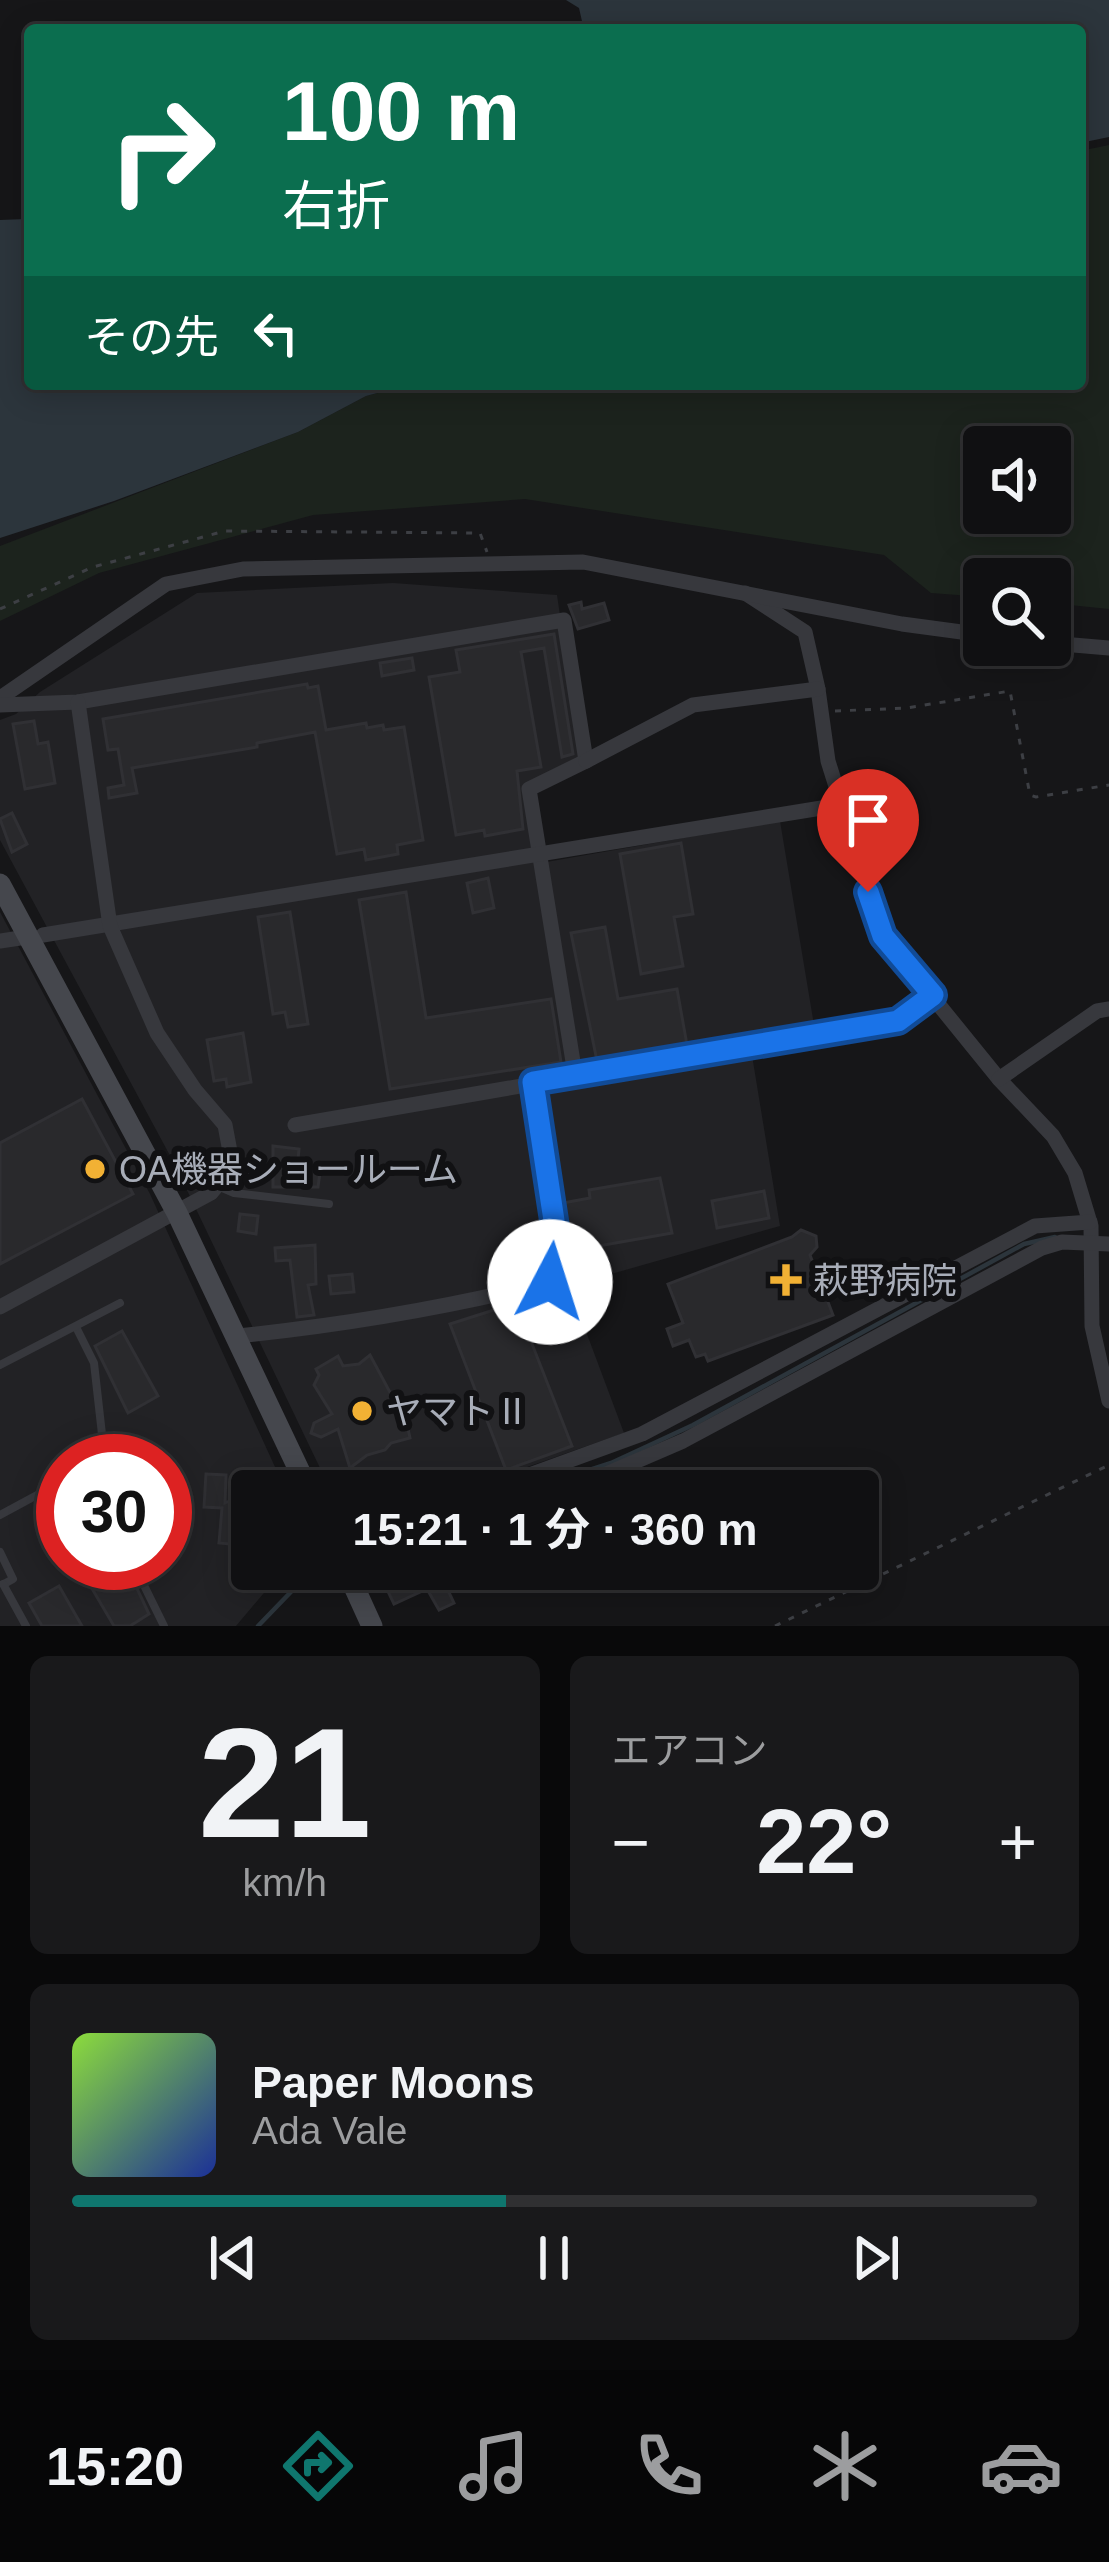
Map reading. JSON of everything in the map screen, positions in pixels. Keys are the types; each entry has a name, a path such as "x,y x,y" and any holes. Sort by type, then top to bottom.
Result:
{"street":[{"path":"0,701 166,584 243,569 583,562 902,624 963,631"},
{"path":"743,591 805,632 828,761 883,936 1066,1154 1101,1243 1092,1325 1109,1401"},
{"path":"0,701 78,702 563,620 586,761"},
{"path":"1071,645 1109,648"},
{"path":"575,1074 530,790 693,705 818,689"},
{"path":"0,1307 220,1187 231,1157 225,1125 157,1033 110,926 78,702"},
{"path":"43,935 840,805"},
{"path":"0,884 177,1213 299,1470"},
{"path":"0,941 20,938"},
{"path":"295,1125 898,1021 933,995"},
{"path":"999,1078 1097,1011 1109,1009"},
{"path":"238,1336 345,1325 454,1306 550,1282 561,1274 533,1082"},
{"path":"543,1470 642,1434 1035,1226 1090,1222"},
{"path":"615,1470 682,1441 1042,1249 1062,1242 1101,1243"},
{"path":"356,1590 373,1626"}],"lane":[{"path":"220,1187 234,1193 329,1204"},
{"path":"0,1365 120,1304"},
{"path":"76,1327 94,1363 101,1434"},
{"path":"0,1515 36,1495"},
{"path":"0,1552 13,1579 2,1585 26,1626"},
{"path":"146,1590 164,1626"}],"path":[{"path":"0,609 93,567 225,531 480,532 491,562"},
{"path":"821,711 908,707 1010,691 1030,795 1109,785"},
{"path":"775,1626 1109,1466"}],"shaded area":[{"path":"566,0 1109,0 1109,137 1086,142 1086,24 583,24 579,8"},
{"path":"1109,145 1109,609 1071,605 1071,558 963,558 963,595 931,593 884,555 525,499 313,515 99,573 0,621 0,546 298,432 366,396 388,390 1086,390 1086,150"},
{"path":"24,219 24,390 388,390 366,396 298,432 0,538 0,220"},
{"path":"393,583 557,595 581,758 527,787 535,864 780,821 815,1031 750,1043 780,1226 569,1286 624,1433 519,1470 321,1470 174,1163 0,840 0,720 16,714 40,692 197,593"},
{"path":"0,912 150,1194 276,1470 231,1470 231,1590 266,1590 236,1626 0,1626"}],"building":[{"path":"581,602 582,609 604,603 609,620 578,629 569,605"},
{"path":"554,634 573,754 562,757 544,648 521,652 541,767 517,771 523,829 456,835 429,677 460,672 456,650"},
{"path":"412,658 414,670 382,676 380,663"},
{"path":"307,684 308,688 318,686 326,730 366,723 367,728 383,725 384,730 404,727 423,840 397,845 398,854 366,860 364,849 337,854 315,732 132,768 137,793 109,798 108,788 124,785 118,749 108,750 103,719"},
{"path":"34,721 38,744 48,742 55,783 25,789 13,724"},
{"path":"12,813 27,844 12,852 0,819"},
{"path":"681,843 693,914 674,917 683,966 641,974 620,854"},
{"path":"488,878 494,908 473,913 467,883"},
{"path":"406,892 426,1018 551,999 561,1062 390,1089 359,900"},
{"path":"290,912 308,1024 288,1027 285,1012 273,1014 258,917"},
{"path":"605,927 618,999 677,989 687,1045 597,1061 571,933"},
{"path":"243,1033 251,1082 227,1087 226,1079 214,1081 207,1040"},
{"path":"82,1099 133,1194 0,1264 0,1143"},
{"path":"273,1146 299,1149 297,1170 320,1172 318,1187 273,1187"},
{"path":"660,1178 672,1233 570,1251 563,1203 590,1198 589,1190"},
{"path":"764,1191 769,1218 717,1228 712,1201"},
{"path":"240,1214 258,1216 256,1234 238,1231"},
{"path":"801,1230 816,1236 817,1247 810,1255 833,1315 708,1361 705,1354 696,1357 689,1340 673,1346 667,1329 683,1323 668,1284"},
{"path":"315,1245 316,1284 308,1285 314,1315 297,1317 290,1260 276,1261 275,1248"},
{"path":"352,1274 354,1292 331,1294 329,1276"},
{"path":"516,1303 572,1446 506,1470 450,1324"},
{"path":"122,1331 158,1396 128,1413 95,1346"},
{"name":"ヤマトⅡ","path":"370,1355 410,1438 367,1455 350,1468 338,1429 321,1437 311,1433 314,1423 332,1414 314,1385 319,1375 316,1369 338,1356 343,1366 359,1364"},
{"path":"206,1474 226,1475 231,1544 219,1543 222,1508 204,1507"},
{"path":"61,1590 82,1626 42,1626 29,1603"},
{"path":"93,1590 138,1590 149,1614 130,1626 114,1626"},
{"path":"387,1590 425,1590 394,1604"},
{"path":"428,1590 448,1590 454,1603 439,1610"}],"waterway":[{"path":"590,1470 693,1425 1024,1244 1055,1237"},
{"path":"258,1626 293,1590"}],"place":[{"name":"OA機器ショールーム","path":"95,1169"},
{"name":"萩野病院","path":"786,1280"},
{"name":"ヤマトⅡ","path":"362,1411"}],"route":[{"path":"550,1282 561,1274 560,1260 533,1082 898,1021 933,995 883,936 868,892"}]}
